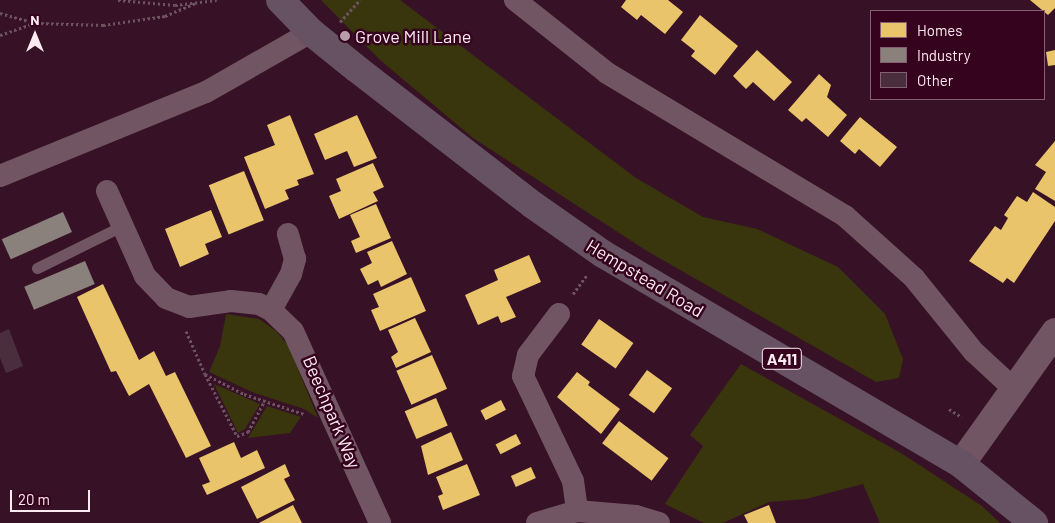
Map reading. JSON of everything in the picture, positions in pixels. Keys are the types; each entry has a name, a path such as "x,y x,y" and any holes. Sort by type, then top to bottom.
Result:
{"main road":[{"name":"Hempstead Road","path":"280,0 311,32 533,205 603,254 961,464 1034,523"}],"street":[{"path":"515,0 607,72 845,216 914,278 974,352 1016,391"},
{"path":"0,176 206,92 311,32"},
{"path":"107,192 145,276 155,289 177,304"},
{"path":"271,310 291,274 295,259 288,234"},
{"name":"Beechpark Way","path":"177,304 189,307 231,301 259,304 271,310 301,341 380,523"},
{"path":"559,314 528,356 523,376 573,481 576,512"},
{"path":"961,464 1016,391 1055,332"},
{"path":"537,523 576,512 636,516 659,523"}],"lane":[{"path":"37,268 122,226"}],"path":[{"path":"118,0 134,4 195,4 217,0"},
{"path":"0,13 36,23 103,25 165,16 195,4"},
{"path":"0,35 36,23"},
{"path":"177,304 205,374 237,436 248,432 265,400"},
{"path":"205,374 244,394 292,408 320,424 338,426"}],"shaded area":[{"path":"321,0 400,0 636,178 703,217 757,229 838,267 885,314 903,359 899,378 876,382 647,251 473,138 380,60"},
{"path":"226,314 259,319 276,331 288,345 318,418 304,409 252,392 209,372 220,346"},
{"path":"741,364 901,453 982,506 1000,523 880,523 863,484 806,499 769,502 723,523 704,523 665,504 703,446 690,435"},
{"path":"214,384 260,404 245,429 238,433"},
{"path":"267,406 301,417 290,433 248,438"}],"building: Homes":[{"path":"626,0 668,0 683,12 665,34 641,15 637,20 621,7"},
{"path":"1030,0 1055,0 1055,8 1048,15 1045,10 1042,10"},
{"path":"700,15 738,46 715,75 691,56 695,51 681,40"},
{"path":"757,50 792,82 774,101 753,82 746,89 733,76"},
{"path":"1055,50 1055,65 1048,66 1046,52"},
{"path":"819,74 831,85 827,97 847,115 828,137 806,118 802,122 788,110"},
{"path":"290,115 314,174 297,180 299,185 285,190 289,199 265,209 244,157 275,145 267,125"},
{"path":"357,115 377,158 354,167 347,151 325,160 314,134"},
{"path":"860,117 897,147 880,167 859,149 855,154 840,141"},
{"path":"1055,141 1055,201 1035,189 1046,172 1035,165"},
{"path":"373,163 384,187 373,192 378,201 339,219 329,196 341,191 336,179"},
{"path":"244,171 264,220 229,234 209,185"},
{"path":"1033,192 1055,207 1055,221 1014,283 1007,278 1003,283 969,261 995,226 1001,230 1008,218 1004,215 1017,196 1027,202"},
{"path":"376,204 391,238 356,253 351,241 360,237 350,215"},
{"path":"211,210 222,237 205,244 209,254 180,267 165,229"},
{"path":"392,241 407,274 381,287 378,280 368,285 360,269 372,263 367,252"},
{"path":"529,255 541,282 506,297 516,317 501,323 498,316 478,325 465,295 498,280 494,270"},
{"path":"411,277 426,311 380,331 371,310 379,307 373,294"},
{"path":"103,284 139,360 154,351 166,376 175,372 211,446 186,458 149,384 129,396 116,371 111,372 77,297"},
{"path":"415,318 431,352 396,368 391,357 398,352 388,330"},
{"path":"599,319 633,343 616,368 581,344"},
{"path":"432,355 447,389 411,405 396,371"},
{"path":"647,370 672,388 654,413 629,395"},
{"path":"577,372 590,382 588,385 620,409 601,434 557,397"},
{"path":"436,398 448,426 416,439 405,411"},
{"path":"501,400 506,410 486,420 481,410"},
{"path":"619,421 669,458 652,481 602,443"},
{"path":"451,432 463,460 428,475 421,446"},
{"path":"516,434 521,444 501,454 496,444"},
{"path":"234,442 241,458 257,450 265,468 207,495 202,485 210,482 199,458"},
{"path":"285,464 290,476 284,479 295,500 257,519 241,487"},
{"path":"467,464 480,495 443,510 438,496 443,494 436,477"},
{"path":"531,467 536,478 516,487 511,476"},
{"path":"293,505 302,523 259,523"},
{"path":"769,505 776,523 748,523 744,515"}],"building: Industry":[{"path":"63,212 72,232 11,259 2,239"},
{"path":"85,261 95,284 34,310 24,287"}],"building: Other":[{"path":"9,329 23,366 6,373 0,358 0,333"}],"place":[{"name":"Grove Mill Lane","path":"345,36"}]}
